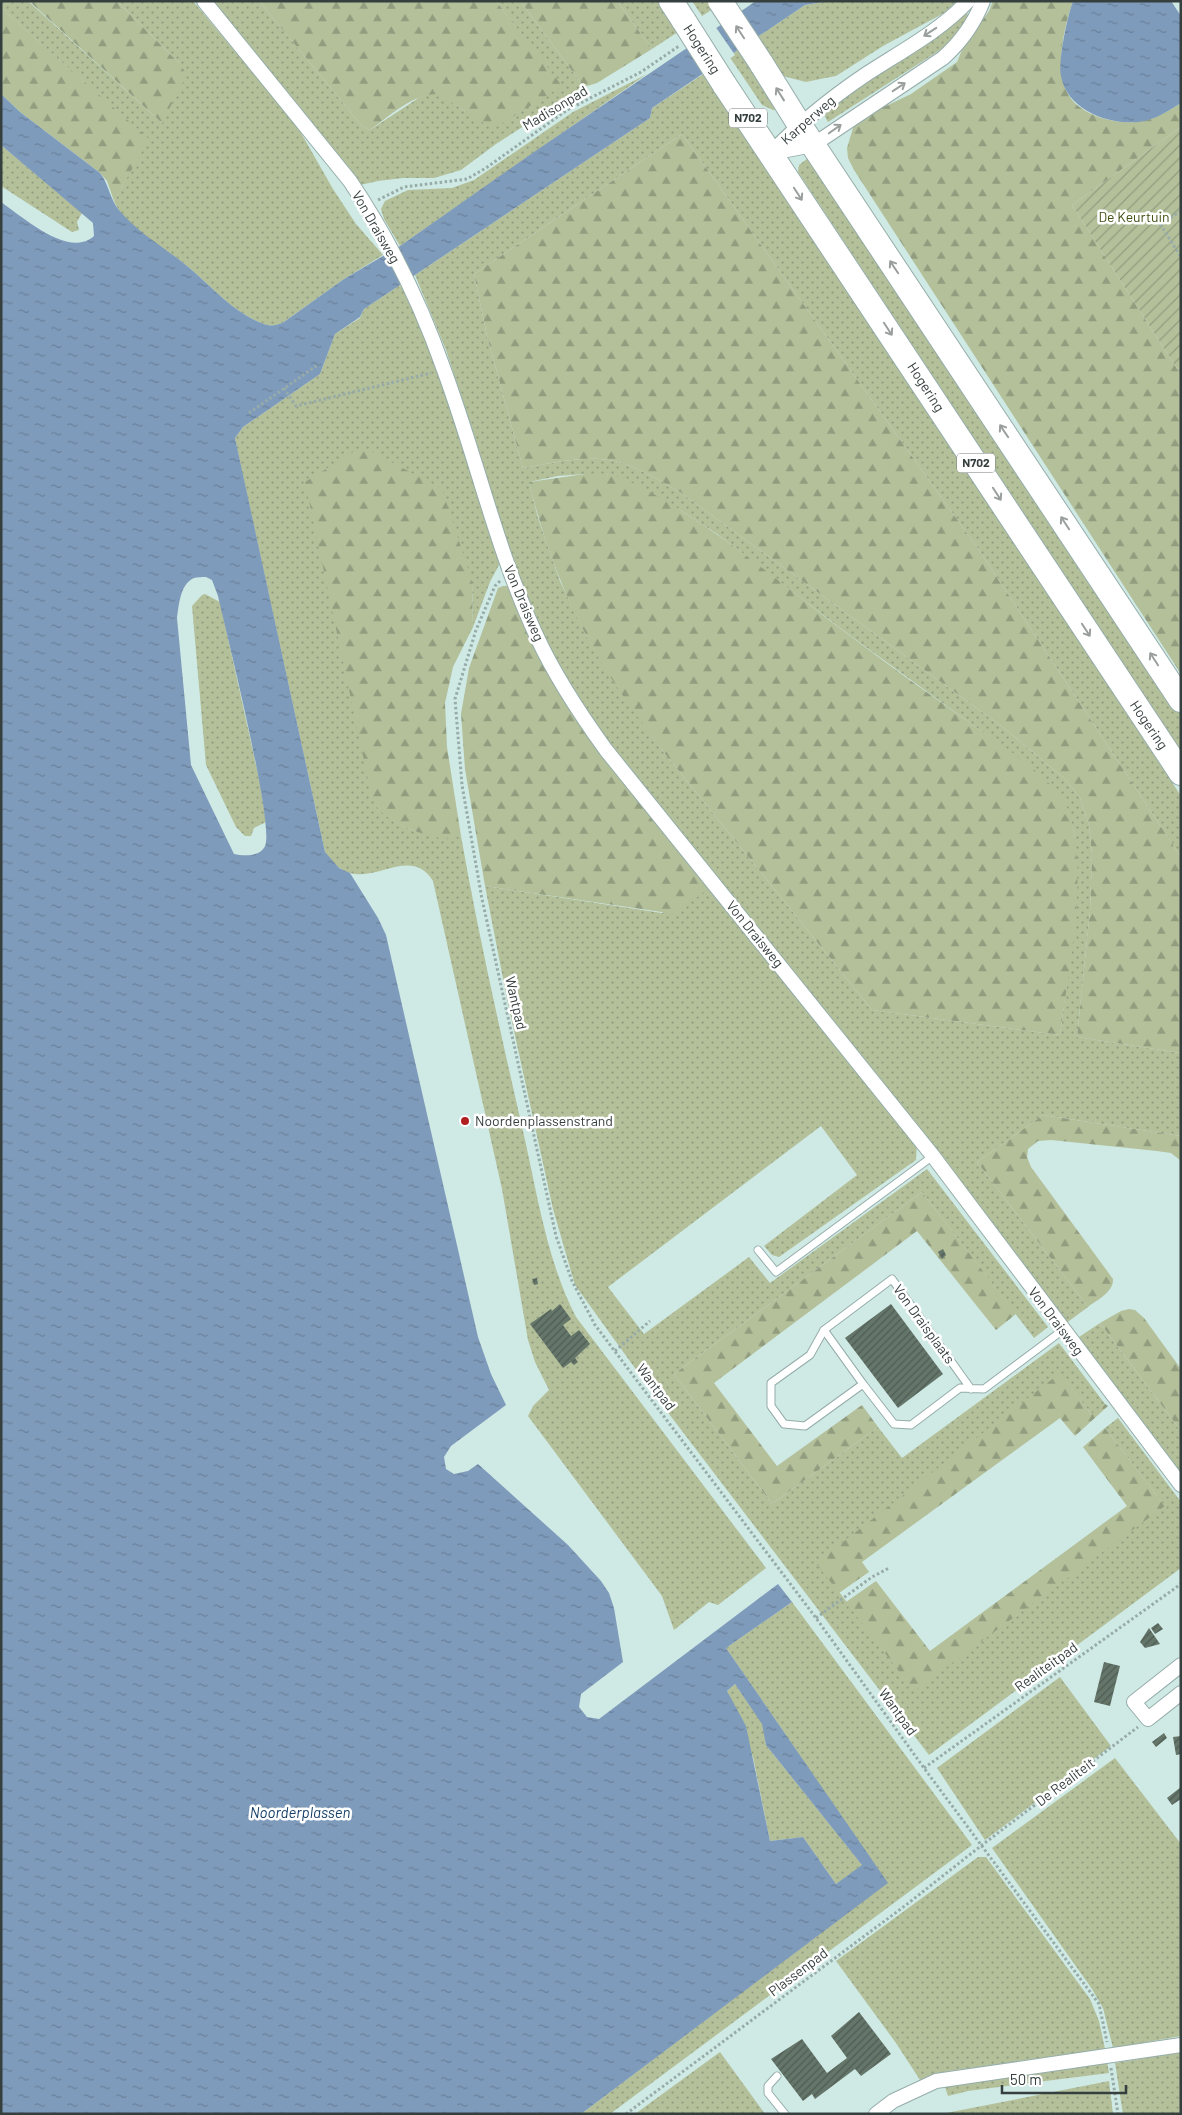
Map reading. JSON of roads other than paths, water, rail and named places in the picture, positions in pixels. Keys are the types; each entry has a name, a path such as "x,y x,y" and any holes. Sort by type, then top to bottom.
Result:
{"highway":[{"name":"Hogering","path":"671,1 724,84 772,153 1181,772"},
{"name":"N702","path":"720,1 799,124 1181,700"}],"street":[{"name":"Von Draisweg","path":"204,1 350,181 386,242 412,292 444,370 511,574 537,637 561,684 606,750 933,1156 1181,1485"},
{"name":"Karperweg","path":"772,153 799,124 839,93 951,19 968,1"},
{"name":"Karperweg","path":"772,153 813,145 944,58 960,42 976,20 983,1"},
{"path":"1181,1665 1134,1702 1148,1719 1181,1694"},
{"path":"876,2114 893,2101 936,2081 1109,2054 1181,2045"}],"lane":[{"path":"758,1250 776,1272 933,1156"},
{"name":"Von Draisplaats","path":"863,1384 805,1426 784,1424 771,1406 770,1383 810,1355 824,1330 892,1279 971,1389"},
{"path":"824,1330 894,1424 911,1425 960,1388 984,1389 1063,1330"},
{"path":"777,2076 768,2086 768,2092 784,2114"}],"water":[{"name":"Noorderplassen","path":"756,1 830,1 805,5 652,108 650,118 364,309 360,317 335,334 320,374 243,427 235,438 325,852 339,868 350,873 378,918 386,935 478,1337 491,1374 506,1405 451,1446 444,1457 446,1469 454,1474 468,1471 478,1464 568,1545 601,1581 609,1593 614,1608 623,1662 581,1694 579,1707 587,1717 599,1719 778,1584 792,1602 726,1648 888,1883 581,2114 1,2114 1,202 46,233 59,239 84,242 94,236 93,223 1,145 1,94 20,112 100,173 116,206 134,226 187,266 239,311 263,324 269,325 284,322 344,279 400,246","holes":["206,577 212,580 218,596 257,767 263,803 266,831 265,846 263,850 251,855 234,854 191,765 177,618 181,595 186,585 194,578","735,1684 762,1724 766,1745 862,1865 836,1884 803,1837 770,1841 746,1726 727,1691"]},
{"path":"1073,1 1171,1 1181,16 1181,103 1145,121 1127,122 1102,118 1080,106 1071,98 1065,88 1060,69 1068,18"}],"place":[{"name":"Noordenplassenstrand","path":"465,1121"}],"park label":[{"name":"De Keurtuin","path":"1134,217"}]}
